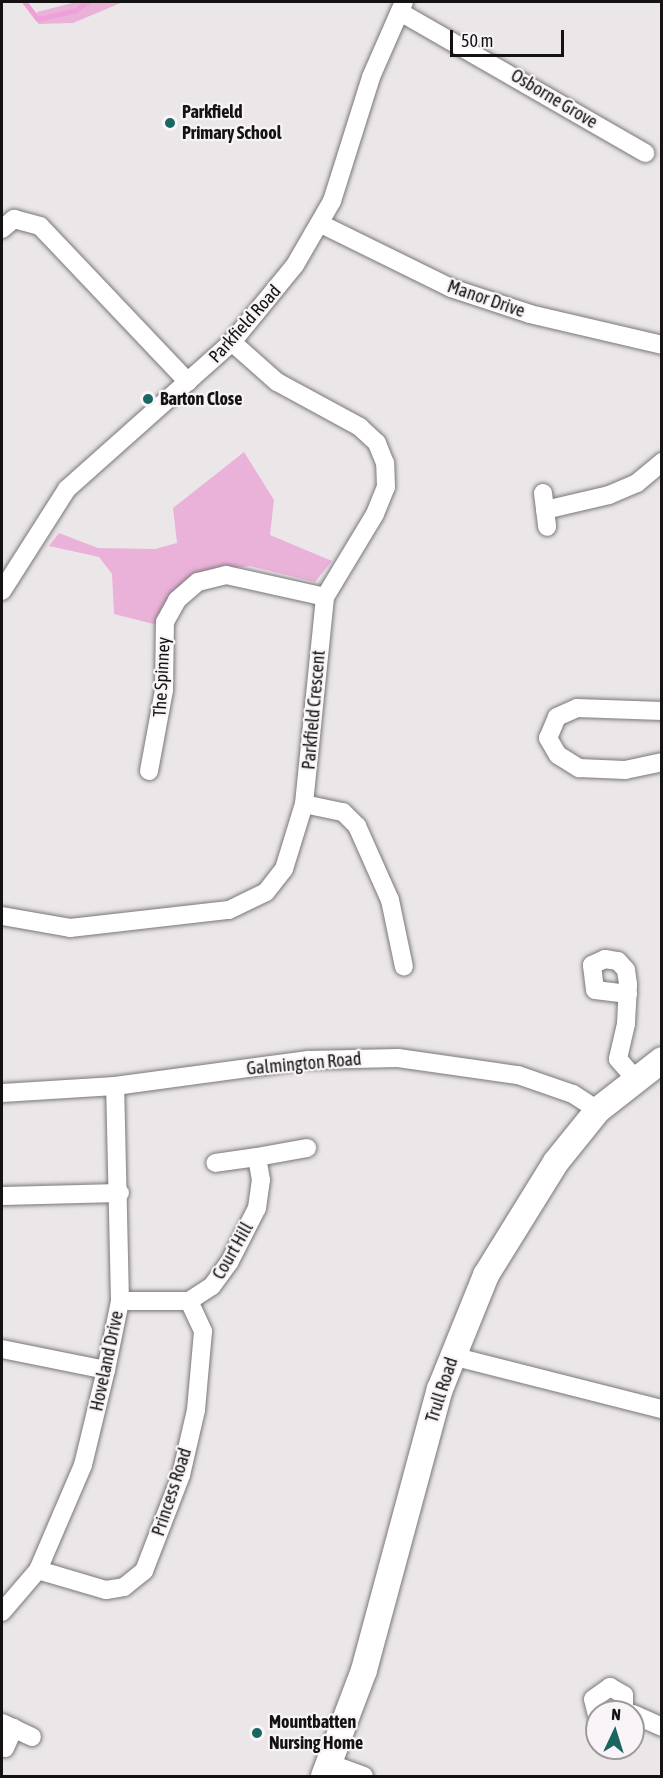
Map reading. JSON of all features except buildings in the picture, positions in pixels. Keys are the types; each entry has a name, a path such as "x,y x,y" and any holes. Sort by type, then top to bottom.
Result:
{"street":[{"name":"Osborne Grove","path":"402,7 645,153"},
{"name":"Parkfield Road","path":"2,591 67,489 232,342 275,294 321,224 360,122 371,77 402,7"},
{"path":"2,229 14,219 40,226 188,382"},
{"name":"Manor Drive","path":"321,224 452,288 530,314 662,345"},
{"name":"Parkfield Crescent","path":"2,916 70,928 229,910 266,892 284,869 304,804 325,597 375,514 386,487 385,463 377,443 360,427 277,382 232,342"},
{"path":"545,510 609,495 638,483 662,462"},
{"name":"The Spinney","path":"149,771 164,690 165,622 177,600 198,582 226,575 325,597"},
{"path":"662,711 577,708 556,717 548,738 558,755 579,768 625,770 662,762"},
{"path":"304,804 343,812 357,826 390,900 402,967"},
{"path":"628,994 618,1059 638,1082"},
{"name":"Galmington Road","path":"2,1093 115,1086 308,1060 398,1058 518,1075 573,1094 598,1110"},
{"name":"Trull Road","path":"328,1770 364,1670 452,1356 486,1275 511,1231 598,1110 638,1082 662,1060"},
{"name":"Hoveland Drive","path":"2,1612 38,1570 83,1465 106,1370 120,1300 120,1193 115,1086"},
{"path":"211,1162 313,1147"},
{"name":"Court Hill","path":"189,1301 212,1286 224,1271 257,1208 261,1180 257,1157"},
{"path":"2,1196 120,1193"},
{"path":"120,1300 189,1301"},
{"name":"Princess Road","path":"38,1570 106,1590 124,1587 144,1571 181,1475 196,1410 203,1330 189,1301"},
{"path":"2,1349 106,1370"},
{"path":"452,1356 662,1409"},
{"path":"593,1700 610,1687 624,1695 625,1700"},
{"path":"645,1720 662,1727"},
{"path":"5,1748 8,1726 32,1737"},
{"path":"328,1770 364,1776"}],"shaded area":[{"path":"76,2 123,2 73,23 38,24 37,12"},
{"path":"244,452 274,500 270,535 332,561 315,582 250,566 225,569 157,625 114,614 112,574 99,557 49,546 59,533 98,548 155,549 177,543 173,508"}],"waterway":[{"path":"25,2 38,19 76,10 87,2"}],"place":[{"name":"Parkfield Primary School","path":"170,123"},
{"name":"Barton Close","path":"148,399"},
{"name":"Mountbatten Nursing Home","path":"257,1733"}]}
